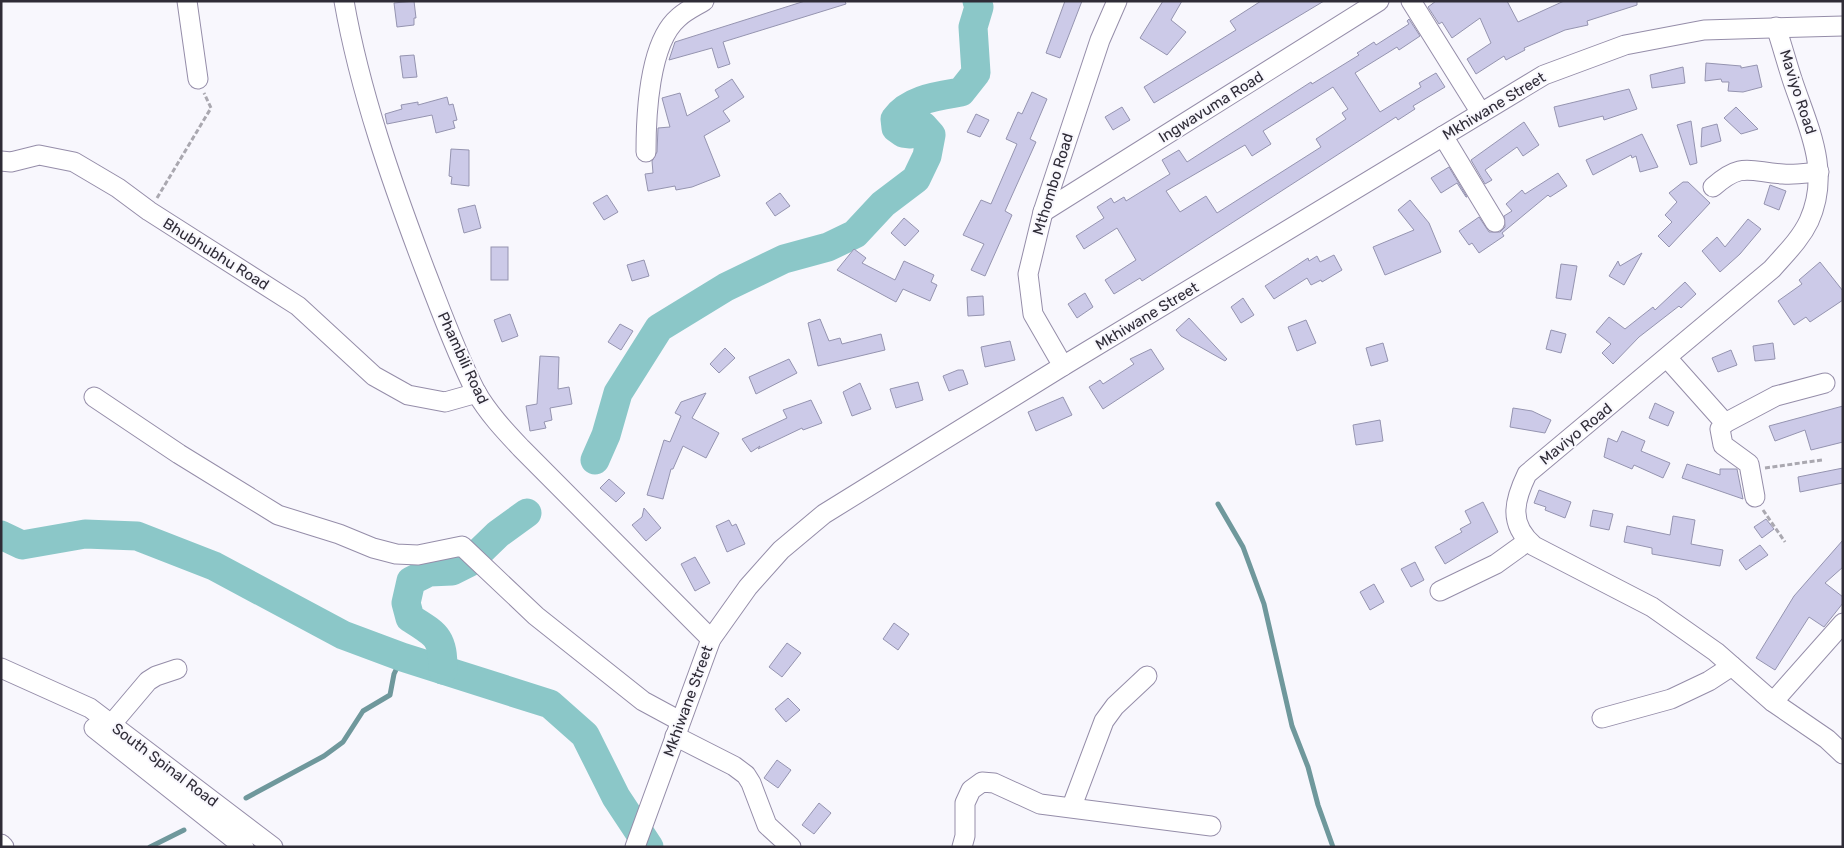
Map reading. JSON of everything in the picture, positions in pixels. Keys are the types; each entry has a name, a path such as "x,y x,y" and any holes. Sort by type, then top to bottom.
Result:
{"street":[{"path":"187,1 198,79"},
{"name":"Phambili Road","path":"344,1 351,40 407,224 449,332 477,393 495,420 521,448 711,639"},
{"path":"646,152 646,118 658,53 667,32 677,18 704,1"},
{"name":"Mthombo Road","path":"1063,366 1033,314 1028,274 1043,212 1100,40 1118,1"},
{"name":"Ingwavuma Road","path":"1043,212 1379,1"},
{"path":"1411,1 1481,113"},
{"name":"Mkhiwane Street","path":"635,847 711,639 748,587 781,550 824,514 1063,366 1544,75 1625,45 1704,30 1843,26"},
{"name":"Maviyo Road","path":"1528,541 1523,537 1518,528 1516,506 1519,490 1528,474 1668,359 1772,269 1795,243 1808,222 1817,196 1819,172 1812,136 1776,27"},
{"path":"1443,136 1495,222"},
{"path":"1,161 12,162 40,155 74,162 118,188 149,211"},
{"path":"1713,187 1732,173 1750,168 1783,174 1819,172"},
{"name":"Bhubhubhu Road","path":"149,211 298,306 374,376 408,395 445,402 477,393"},
{"path":"1668,359 1725,423"},
{"path":"1755,497 1752,470 1746,460 1723,445 1720,429 1725,423 1776,396 1825,384"},
{"path":"94,397 179,454 278,515 338,534 373,548 396,554 418,555 462,546 536,616 678,729 746,775 751,783 767,825 791,847"},
{"path":"1440,591 1496,564 1528,541 1546,553 1652,607 1716,652 1773,702 1828,739 1843,754"},
{"path":"1773,702 1843,623"},
{"path":"1602,718 1671,700 1710,681 1732,666"},
{"name":"South Spinal Road","path":"1,668 90,708 107,729 244,847"},
{"path":"107,729 151,678 178,670"},
{"path":"1072,806 1104,721 1115,706 1147,676"},
{"name":"South Spinal Road","path":"107,729 273,847"},
{"path":"962,847 965,836 965,804 971,790 982,782 994,783 1040,804 1072,806 1211,826"},
{"path":"1,844 4,847"}],"path":[{"name":"Bhubhubhu Road","path":"149,211 211,108 198,79"},
{"path":"1752,470 1822,460"},
{"path":"1755,497 1785,542"}],"building":[{"path":"414,1 416,18 414,18 414,25 397,27 394,3"},
{"path":"805,1 845,1 846,4 723,42 730,64 718,68 712,48 669,60 675,42"},
{"path":"1065,1 1082,1 1060,58 1046,53"},
{"path":"1163,1 1182,1 1171,20 1186,32 1167,55 1140,38"},
{"path":"1261,1 1324,1 1154,103 1144,87 1236,30 1230,21"},
{"path":"1436,1 1507,1 1518,22 1564,1 1637,1 1637,5 1587,21 1588,25 1565,30 1524,48 1525,50 1506,60 1504,56 1476,74 1467,59 1491,43 1480,18 1452,38 1442,22 1439,24 1428,7"},
{"path":"1409,19 1420,36 1399,50 1397,47 1355,73 1380,112 1421,87 1419,83 1436,73 1445,87 1413,106 1415,109 1398,120 1396,117 1142,281 1140,278 1114,294 1105,280 1136,260 1117,228 1084,249 1076,236 1104,218 1097,207 1111,198 1114,203 1124,197 1126,201 1170,174 1162,160 1179,150 1187,162 1311,82 1312,84 1359,55 1357,53 1374,42 1376,45 1409,24 1407,21","holes":["1333,87 1348,109 1342,113 1346,119 1316,139 1321,147 1217,213 1206,196 1180,212 1166,191 1245,145 1252,156 1271,144 1263,131"]},
{"path":"414,55 417,77 403,78 400,56"},
{"path":"1706,63 1741,66 1741,68 1757,65 1762,87 1743,92 1728,91 1729,82 1722,82 1721,79 1705,81"},
{"path":"1683,67 1685,83 1652,88 1650,75"},
{"path":"732,79 744,97 723,111 730,121 704,136 720,176 692,187 676,190 675,186 648,191 645,174 653,173 652,161 657,152 658,128 670,127 662,98 680,93 687,116 719,97 715,90"},
{"path":"1629,89 1637,109 1604,120 1603,116 1559,127 1554,107"},
{"path":"1032,92 1047,99 1030,139 1036,142 1005,211 1012,215 985,276 971,270 984,244 963,235 981,200 991,204 1017,144 1006,139 1018,112 1022,114"},
{"path":"447,97 449,105 453,104 457,120 453,121 455,128 436,133 432,115 387,124 385,114 402,109 401,105 418,102 418,105"},
{"path":"1122,107 1130,120 1113,130 1105,117"},
{"path":"1736,107 1758,129 1741,134 1724,118"},
{"path":"976,114 989,120 980,137 967,132"},
{"path":"1691,121 1697,163 1690,165 1677,125"},
{"path":"1524,122 1539,145 1523,156 1517,147 1485,170 1492,180 1485,184 1471,160"},
{"path":"1717,124 1721,141 1701,147 1702,128"},
{"path":"1642,134 1658,167 1640,172 1636,156 1632,158 1631,155 1593,175 1586,160"},
{"path":"451,149 469,150 469,186 451,184 452,177 449,176"},
{"path":"1449,167 1467,197 1457,183 1441,193 1431,178"},
{"path":"1558,173 1567,186 1550,197 1548,195 1502,233 1504,236 1479,253 1472,243 1469,245 1459,231 1479,217 1489,232 1500,232 1505,227 1504,216 1512,211 1506,204 1522,190 1525,194"},
{"path":"1683,182 1688,182 1710,203 1669,247 1658,236 1672,222 1665,215 1677,202 1669,193"},
{"path":"1770,185 1786,191 1779,210 1764,204"},
{"path":"780,193 790,206 775,216 766,203"},
{"path":"607,195 618,212 604,220 593,203"},
{"path":"1410,200 1429,223 1441,252 1385,275 1373,247 1414,230 1398,210"},
{"path":"475,205 481,228 464,233 458,209"},
{"path":"904,218 919,231 905,246 891,233"},
{"path":"1748,219 1761,229 1740,254 1720,272 1702,251 1717,237 1725,247"},
{"path":"491,247 508,247 508,280 491,280"},
{"path":"854,249 866,258 862,263 895,280 904,261 934,275 931,282 937,285 930,301 903,289 896,302 837,270"},
{"path":"1642,253 1624,285 1609,276 1618,261 1620,266"},
{"path":"1334,255 1342,270 1322,282 1321,280 1311,285 1307,278 1274,299 1265,286 1308,258 1309,261 1317,256 1320,262"},
{"path":"644,260 649,276 632,281 627,265"},
{"path":"1820,262 1843,291 1843,300 1810,322 1806,317 1794,325 1778,301 1802,284 1799,280"},
{"path":"1561,264 1577,266 1571,300 1556,298"},
{"path":"1685,282 1696,294 1681,308 1679,306 1639,337 1613,364 1602,353 1611,344 1596,332 1609,317 1625,329 1653,307 1655,310"},
{"path":"1085,293 1093,307 1077,318 1068,304"},
{"path":"983,296 984,315 968,316 967,297"},
{"path":"1243,298 1254,315 1241,323 1231,307"},
{"path":"510,314 518,336 502,342 494,320"},
{"path":"1189,318 1227,359 1225,361 1181,336 1176,330"},
{"path":"820,319 829,341 840,338 842,344 881,334 885,350 818,366 808,323"},
{"path":"1306,320 1316,343 1297,351 1288,327"},
{"path":"620,324 633,331 621,350 608,342"},
{"path":"1551,330 1566,334 1561,353 1546,349"},
{"path":"1010,341 1015,360 985,367 981,347"},
{"path":"1383,343 1388,361 1371,366 1366,348"},
{"path":"1773,343 1775,359 1755,361 1753,346"},
{"path":"725,348 735,358 719,373 710,364"},
{"path":"1151,349 1164,369 1103,409 1089,387 1100,380 1103,384 1134,364 1130,359"},
{"path":"1731,350 1737,365 1718,372 1712,358"},
{"path":"540,356 559,357 558,389 569,387 572,404 550,408 552,420 544,422 546,428 530,431 526,406 537,404"},
{"path":"789,359 797,373 756,394 749,377"},
{"path":"963,370 968,384 949,391 943,376"},
{"path":"918,382 923,400 896,408 890,389"},
{"path":"860,383 871,409 852,416 843,392"},
{"path":"706,393 692,418 719,433 706,458 683,446 673,469 671,469 663,499 647,495 664,440 670,442 681,416 675,413 681,402"},
{"path":"1063,397 1072,415 1036,431 1028,412"},
{"path":"811,400 822,423 803,430 802,428 758,449 760,446 751,452 742,439 787,418 783,410"},
{"path":"1655,403 1674,412 1668,426 1649,418"},
{"path":"1843,406 1843,442 1811,450 1805,430 1775,441 1769,426"},
{"path":"1513,408 1532,411 1551,420 1545,433 1510,427"},
{"path":"1380,420 1383,441 1356,445 1353,425"},
{"path":"1622,431 1645,441 1641,451 1670,463 1663,478 1634,465 1632,469 1604,457 1608,438 1617,442"},
{"path":"1687,464 1720,475 1720,469 1737,469 1743,499 1682,478"},
{"path":"1843,468 1843,483 1800,492 1798,477"},
{"path":"609,479 625,493 616,502 600,488"},
{"path":"1539,490 1571,502 1565,518 1545,510 1546,507 1534,503"},
{"path":"1483,502 1498,532 1445,564 1435,547 1462,532 1460,529 1471,523 1465,511"},
{"path":"644,508 661,528 646,541 632,525 642,517"},
{"path":"1593,510 1613,514 1609,530 1590,526"},
{"path":"1673,516 1695,520 1691,544 1723,550 1720,566 1652,554 1652,548 1624,542 1627,526 1670,535"},
{"path":"1766,519 1774,529 1762,538 1754,527"},
{"path":"729,520 732,526 736,524 745,544 727,552 716,526"},
{"path":"1843,540 1843,567 1825,583 1843,597 1843,603 1824,627 1809,617 1775,670 1756,658 1794,596"},
{"path":"1760,545 1768,555 1746,570 1739,560"},
{"path":"695,557 710,583 695,591 681,564"},
{"path":"1415,562 1424,580 1411,587 1401,569"},
{"path":"1374,584 1384,602 1370,610 1360,592"},
{"path":"894,623 909,634 898,650 883,639"},
{"path":"787,643 801,653 782,677 769,667"},
{"path":"788,698 800,710 786,722 775,709"},
{"path":"777,760 791,770 778,788 764,778"},
{"path":"819,803 831,813 814,834 802,825"}],"waterway":[{"path":"595,460 606,435 618,393 659,328 726,287 784,259 828,247 855,234 883,204 916,179 927,156 931,135 923,126 911,134 903,133 896,128 895,119 901,112 916,103 934,97 961,92 976,73 973,27 979,7 977,1"},
{"path":"1218,504 1243,547 1264,604 1292,726 1308,767 1318,805 1333,847"},
{"path":"443,670 442,650 437,638 410,618 406,603 411,581 429,572 452,571 468,563 498,534 527,513"},
{"path":"1,535 22,545 85,534 137,536 214,566 343,635 402,657 550,704 585,735 616,797 649,847"},
{"path":"246,798 324,756 343,742 363,711 390,695 394,674 402,657"},
{"path":"150,847 184,830"}]}
